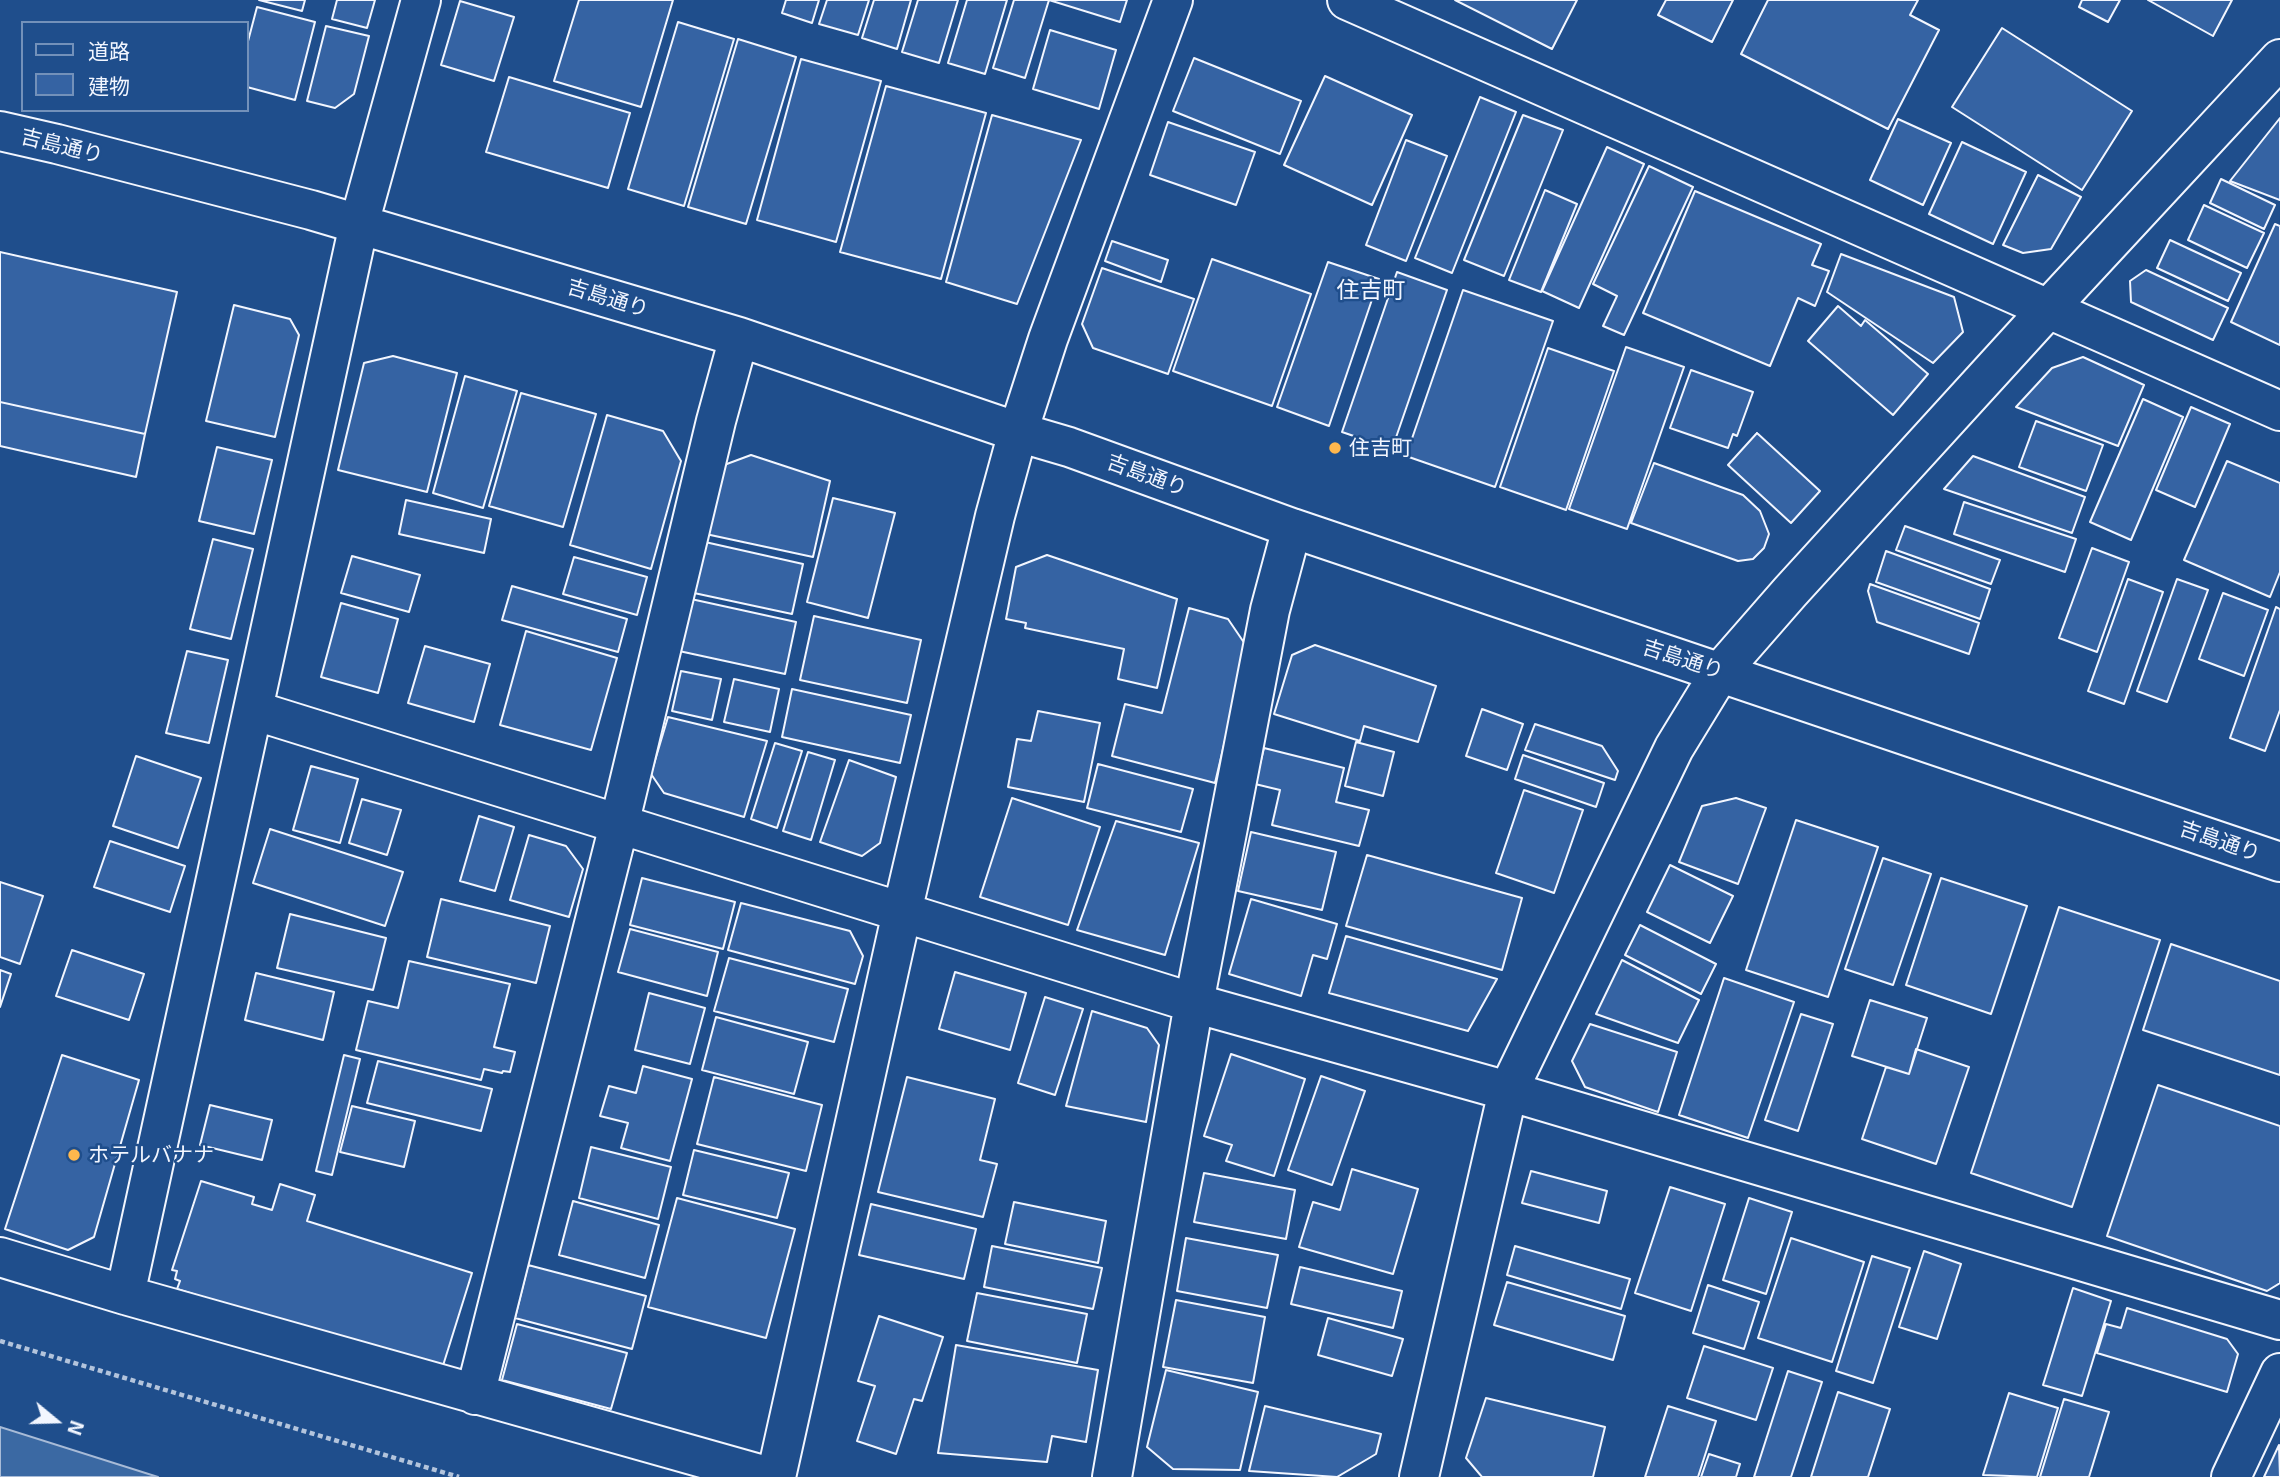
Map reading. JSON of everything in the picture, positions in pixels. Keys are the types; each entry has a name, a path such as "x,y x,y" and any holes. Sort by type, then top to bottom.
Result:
{"street":[{"path":"124,1296 359,224 421,0"},
{"path":"776,1477 902,912 995,516 1018,432 1048,340 1173,0"},
{"path":"1347,0 2280,411"},
{"path":"1419,1477 1508,1091 1674,748 1721,671 1790,592 2280,59"},
{"name":"吉島通り","path":"0,131 359,224 739,337 1069,447 1292,528 2280,862"},
{"path":"475,1395 619,825 712,435 739,337"},
{"path":"1112,1477 1194,1003 1270,610 1292,528"},
{"path":"253,710 1194,1003 1508,1091 2280,1320"},
{"path":"0,1257 124,1296 770,1477"},
{"path":"2231,1477 2280,1373"}],"path":[{"path":"0,1341 459,1477"}],"water":[{"path":"0,1427 158,1477 0,1477"}],"building":[{"path":"259,0 305,0 302,11"},
{"path":"337,0 375,0 367,28 332,19"},
{"path":"579,0 673,0 641,107 554,81"},
{"path":"786,0 819,0 812,23 782,13"},
{"path":"827,0 869,0 858,35 819,24"},
{"path":"874,0 911,0 897,49 862,38"},
{"path":"918,0 958,0 939,63 902,52"},
{"path":"967,0 1007,0 985,74 948,63"},
{"path":"1014,0 1049,0 1025,78 993,68"},
{"path":"1049,0 1127,0 1120,22"},
{"path":"1455,0 1577,0 1552,49"},
{"path":"1666,0 1733,0 1712,42 1658,15"},
{"path":"1768,0 1918,0 1910,15 1939,30 1888,129 1741,54"},
{"path":"2082,0 2120,0 2108,22 2079,7"},
{"path":"2148,0 2232,0 2213,36"},
{"path":"460,1 514,17 494,81 441,65"},
{"path":"257,7 315,22 295,100 248,87 248,41"},
{"path":"678,22 734,39 684,206 628,189"},
{"path":"326,26 369,36 354,94 335,108 307,101"},
{"path":"2002,28 2132,111 2082,190 1952,107"},
{"path":"1050,30 1116,50 1099,109 1033,89"},
{"path":"738,39 796,57 746,224 688,207"},
{"path":"1194,58 1301,101 1280,154 1173,111"},
{"path":"801,59 881,81 836,242 757,220"},
{"path":"1325,76 1412,115 1372,205 1284,165"},
{"path":"509,77 630,113 608,188 486,152"},
{"path":"886,86 986,113 941,279 840,252"},
{"path":"1480,97 1516,112 1452,273 1415,258"},
{"path":"992,115 1081,140 1017,304 946,282"},
{"path":"1523,115 1563,130 1504,276 1464,260"},
{"path":"2280,118 2280,200 2230,181"},
{"path":"1898,119 1951,143 1923,205 1870,180"},
{"path":"1168,122 1255,152 1236,205 1150,175"},
{"path":"1406,140 1447,156 1406,261 1366,245"},
{"path":"1962,142 2026,172 1993,244 1929,214"},
{"path":"1607,147 1644,164 1579,308 1542,291"},
{"path":"1649,166 1693,187 1624,335 1603,326 1617,296 1593,284"},
{"path":"2038,175 2081,197 2051,249 2023,253 2003,245"},
{"path":"2221,179 2275,205 2264,229 2210,203"},
{"path":"1545,190 1577,204 1541,292 1509,280"},
{"path":"1695,191 1821,244 1812,265 1829,271 1815,306 1798,298 1770,366 1643,313"},
{"path":"2204,205 2264,233 2247,268 2188,240"},
{"path":"2275,224 2280,226 2280,345 2231,322"},
{"path":"2170,240 2241,273 2228,301 2157,268"},
{"path":"1112,241 1168,260 1161,282 1105,261"},
{"path":"0,252 177,292 145,434 0,402"},
{"path":"1841,254 1954,297 1963,332 1933,363 1827,292"},
{"path":"1212,259 1311,294 1272,406 1173,371"},
{"path":"1328,262 1379,279 1329,426 1277,407"},
{"path":"1102,268 1194,299 1168,374 1093,348 1082,324"},
{"path":"2146,270 2228,308 2213,340 2131,302 2130,281"},
{"path":"1397,272 1447,290 1392,449 1342,432"},
{"path":"1463,290 1553,321 1495,487 1406,456"},
{"path":"234,305 290,319 299,335 275,437 206,421"},
{"path":"1838,306 1861,326 1865,320 1928,374 1893,415 1808,341"},
{"path":"1626,347 1684,367 1627,529 1569,509"},
{"path":"1548,348 1614,371 1566,510 1500,487"},
{"path":"393,356 457,373 427,492 338,470 364,363"},
{"path":"2083,357 2144,385 2118,446 2016,407 2052,368"},
{"path":"1691,370 1753,392 1737,436 1733,434 1728,448 1670,428"},
{"path":"465,376 517,391 483,508 433,493"},
{"path":"521,393 596,414 563,527 489,506"},
{"path":"2143,399 2183,417 2131,540 2090,522"},
{"path":"0,402 145,434 136,477 0,446"},
{"path":"2191,407 2230,424 2195,507 2156,490"},
{"path":"607,415 663,431 681,461 651,569 570,545"},
{"path":"2036,421 2103,445 2086,491 2019,467"},
{"path":"1757,433 1820,491 1791,523 1728,465"},
{"path":"217,447 272,460 254,534 199,521"},
{"path":"751,455 830,481 813,557 701,533 716,468"},
{"path":"1973,456 2085,497 2072,533 1944,489"},
{"path":"2227,461 2280,483 2280,572 2270,597 2184,560"},
{"path":"1654,463 1743,495 1760,511 1769,534 1764,548 1753,559 1738,561 1631,523"},
{"path":"833,498 895,513 868,618 807,602"},
{"path":"406,500 491,519 484,553 399,534"},
{"path":"1964,502 2076,539 2065,572 1954,534"},
{"path":"1905,526 2000,560 1991,584 1896,550"},
{"path":"213,539 253,549 231,639 190,629"},
{"path":"705,542 803,564 792,614 694,593"},
{"path":"2092,548 2129,562 2097,652 2059,638"},
{"path":"1886,551 1990,589 1980,619 1876,582"},
{"path":"1047,555 1177,599 1157,688 1118,679 1124,649 1025,628 1026,623 1006,619 1016,567"},
{"path":"352,556 420,575 409,612 341,593"},
{"path":"574,557 647,577 637,615 563,594"},
{"path":"2128,579 2163,592 2124,704 2088,691"},
{"path":"2177,579 2208,590 2167,702 2137,691"},
{"path":"1870,584 1979,623 1969,654 1877,622 1868,591"},
{"path":"512,586 627,619 618,652 502,620"},
{"path":"2223,593 2268,610 2244,676 2199,659"},
{"path":"691,599 796,622 785,674 679,651"},
{"path":"341,603 398,619 378,693 321,677"},
{"path":"2276,607 2280,609 2280,710 2265,751 2230,738"},
{"path":"1189,608 1228,619 1247,647 1215,783 1112,756 1125,704 1162,713"},
{"path":"814,616 921,640 907,703 800,680"},
{"path":"526,631 617,658 591,750 500,725"},
{"path":"1315,645 1436,686 1418,742 1364,726 1360,741 1274,714 1292,655"},
{"path":"425,646 490,664 474,722 408,703"},
{"path":"187,651 228,660 209,743 166,733"},
{"path":"681,671 721,679 712,720 672,711"},
{"path":"734,679 779,689 770,732 724,722"},
{"path":"792,689 911,715 900,763 782,737"},
{"path":"1482,709 1523,724 1507,770 1466,756"},
{"path":"1038,711 1100,723 1084,802 1008,787 1017,739 1031,741"},
{"path":"668,717 767,741 744,817 664,793 651,774"},
{"path":"1535,724 1602,746 1618,771 1615,780 1525,750"},
{"path":"1356,742 1394,752 1383,796 1345,786"},
{"path":"775,743 802,751 777,828 751,819"},
{"path":"1264,748 1344,768 1336,802 1369,810 1359,846 1272,825 1280,790 1255,784"},
{"path":"808,752 835,760 811,840 783,831"},
{"path":"1523,755 1604,783 1596,807 1515,779"},
{"path":"136,756 201,778 178,848 113,826"},
{"path":"849,760 896,777 880,843 862,856 820,842"},
{"path":"1098,764 1193,789 1181,832 1087,808"},
{"path":"311,766 358,779 340,843 293,830"},
{"path":"1524,790 1583,810 1554,893 1496,873"},
{"path":"1012,798 1100,827 1068,925 980,897"},
{"path":"1736,798 1766,808 1738,884 1679,862 1702,806"},
{"path":"362,799 401,810 387,855 349,843"},
{"path":"479,816 514,827 495,891 460,881"},
{"path":"1796,820 1878,847 1828,997 1746,970"},
{"path":"1116,821 1199,843 1165,955 1077,930"},
{"path":"270,829 403,872 385,926 253,883"},
{"path":"1251,832 1336,852 1322,910 1238,891"},
{"path":"529,835 566,846 583,869 569,917 510,900"},
{"path":"110,841 185,866 170,912 94,887"},
{"path":"1367,855 1522,898 1502,970 1346,926"},
{"path":"1883,858 1931,874 1893,985 1845,969"},
{"path":"1670,865 1733,896 1710,943 1647,912"},
{"path":"642,878 735,902 723,949 630,925"},
{"path":"1941,878 2027,906 1991,1014 1906,985"},
{"path":"0,882 43,896 20,964 0,957"},
{"path":"441,899 550,926 536,983 427,957"},
{"path":"1251,899 1337,924 1327,959 1313,955 1301,996 1229,974"},
{"path":"741,903 850,931 863,956 855,984 728,950"},
{"path":"2059,907 2160,940 2072,1207 1971,1173"},
{"path":"290,914 386,938 373,990 277,968"},
{"path":"1640,925 1716,964 1701,994 1625,955"},
{"path":"630,929 718,952 707,996 618,972"},
{"path":"1346,936 1497,979 1468,1031 1329,993"},
{"path":"2171,944 2280,981 2280,1075 2143,1030"},
{"path":"72,950 144,974 129,1020 56,996"},
{"path":"729,958 848,989 834,1042 714,1011"},
{"path":"1622,960 1699,1000 1678,1043 1596,1014"},
{"path":"409,961 510,984 494,1047 515,1052 510,1072 484,1069 481,1080 356,1050 368,1001 398,1008"},
{"path":"0,970 11,974 0,1007"},
{"path":"955,972 1026,993 1010,1050 939,1029"},
{"path":"256,973 334,992 323,1040 245,1020"},
{"path":"1724,978 1794,1002 1748,1138 1679,1115"},
{"path":"649,993 705,1008 690,1064 635,1050"},
{"path":"1045,997 1083,1009 1055,1095 1018,1083"},
{"path":"1870,1000 1927,1018 1909,1074 1852,1056"},
{"path":"1092,1011 1147,1028 1159,1045 1146,1122 1066,1106"},
{"path":"1801,1014 1833,1024 1798,1131 1765,1120"},
{"path":"716,1017 808,1042 794,1094 702,1070"},
{"path":"1590,1024 1677,1052 1658,1112 1585,1087 1572,1061"},
{"path":"1916,1049 1969,1067 1936,1164 1862,1139 1886,1067 1909,1074"},
{"path":"1231,1054 1305,1079 1274,1176 1226,1161 1232,1145 1204,1136"},
{"name":"ホテルバナナ","path":"62,1055 139,1080 94,1237 68,1250 5,1229"},
{"path":"344,1055 360,1059 332,1175 316,1171"},
{"path":"378,1061 492,1089 481,1131 367,1103"},
{"path":"643,1066 692,1079 670,1161 621,1148 628,1123 600,1116 609,1086 636,1093"},
{"path":"1321,1076 1365,1091 1332,1185 1288,1170"},
{"path":"714,1077 822,1105 806,1171 697,1144"},
{"path":"907,1077 995,1099 980,1160 997,1164 983,1217 878,1192"},
{"path":"2158,1085 2280,1126 2280,1283 2267,1291 2107,1236"},
{"path":"210,1105 272,1120 262,1160 200,1145"},
{"path":"352,1106 415,1121 404,1167 340,1152"},
{"path":"591,1147 671,1167 658,1219 579,1198"},
{"path":"694,1150 789,1173 777,1218 683,1195"},
{"path":"1352,1169 1418,1189 1393,1274 1299,1247 1313,1202 1340,1210"},
{"path":"1531,1171 1607,1191 1599,1223 1522,1203"},
{"path":"1204,1173 1295,1190 1286,1239 1194,1222"},
{"path":"201,1181 254,1197 252,1204 272,1210 280,1184 315,1195 307,1221 472,1273 441,1372 177,1289 180,1281 175,1279 177,1271 172,1270"},
{"path":"1670,1187 1725,1204 1691,1311 1635,1293"},
{"path":"677,1198 795,1229 766,1338 648,1307"},
{"path":"1749,1198 1792,1212 1766,1294 1723,1280"},
{"path":"573,1201 659,1225 645,1278 559,1255"},
{"path":"1014,1202 1106,1221 1098,1263 1005,1244"},
{"path":"871,1204 976,1229 964,1279 859,1255"},
{"path":"1186,1238 1278,1255 1267,1308 1177,1291"},
{"path":"1791,1238 1864,1262 1832,1362 1758,1338"},
{"path":"992,1246 1102,1268 1093,1309 984,1287"},
{"path":"1515,1246 1630,1279 1621,1309 1507,1275"},
{"path":"1924,1251 1961,1264 1937,1339 1899,1327"},
{"path":"1872,1256 1910,1268 1873,1383 1836,1371"},
{"path":"528,1265 646,1296 632,1349 515,1318"},
{"path":"1300,1267 1402,1291 1393,1328 1291,1304"},
{"path":"1507,1282 1625,1316 1613,1360 1494,1325"},
{"path":"1708,1285 1759,1302 1744,1349 1693,1333"},
{"path":"2073,1288 2111,1301 2082,1396 2043,1385"},
{"path":"977,1293 1087,1314 1077,1363 967,1341"},
{"path":"1176,1300 1265,1317 1253,1383 1163,1367"},
{"path":"2127,1308 2227,1339 2238,1354 2227,1392 2097,1353 2106,1324 2121,1328"},
{"path":"879,1316 943,1337 922,1401 914,1399 896,1454 857,1441 875,1386 858,1381"},
{"path":"1328,1318 1403,1339 1392,1376 1318,1355"},
{"path":"517,1324 627,1353 611,1409 502,1380"},
{"path":"956,1345 1098,1370 1086,1442 1052,1436 1047,1462 938,1453"},
{"path":"1704,1346 1773,1368 1756,1420 1687,1398"},
{"path":"1166,1370 1258,1392 1240,1470 1173,1469 1147,1447"},
{"path":"1788,1371 1822,1382 1791,1477 1754,1477"},
{"path":"1838,1392 1890,1409 1868,1477 1811,1477"},
{"path":"2009,1393 2058,1408 2037,1477 1983,1475"},
{"path":"1486,1398 1605,1427 1593,1477 1482,1477 1466,1458"},
{"path":"2064,1399 2109,1412 2089,1477 2040,1477"},
{"path":"1265,1406 1381,1434 1376,1454 1337,1477 1249,1471"},
{"path":"1668,1406 1716,1421 1698,1477 1645,1477"},
{"path":"2279,1445 2280,1477 2264,1477"},
{"path":"1709,1454 1740,1464 1736,1477 1701,1477"}],"place":[{"name":"住吉町","path":"1335,448"},
{"name":"ホテルバナナ","path":"74,1155"}],"district":[{"name":"住吉町","path":"1371,290"}]}
